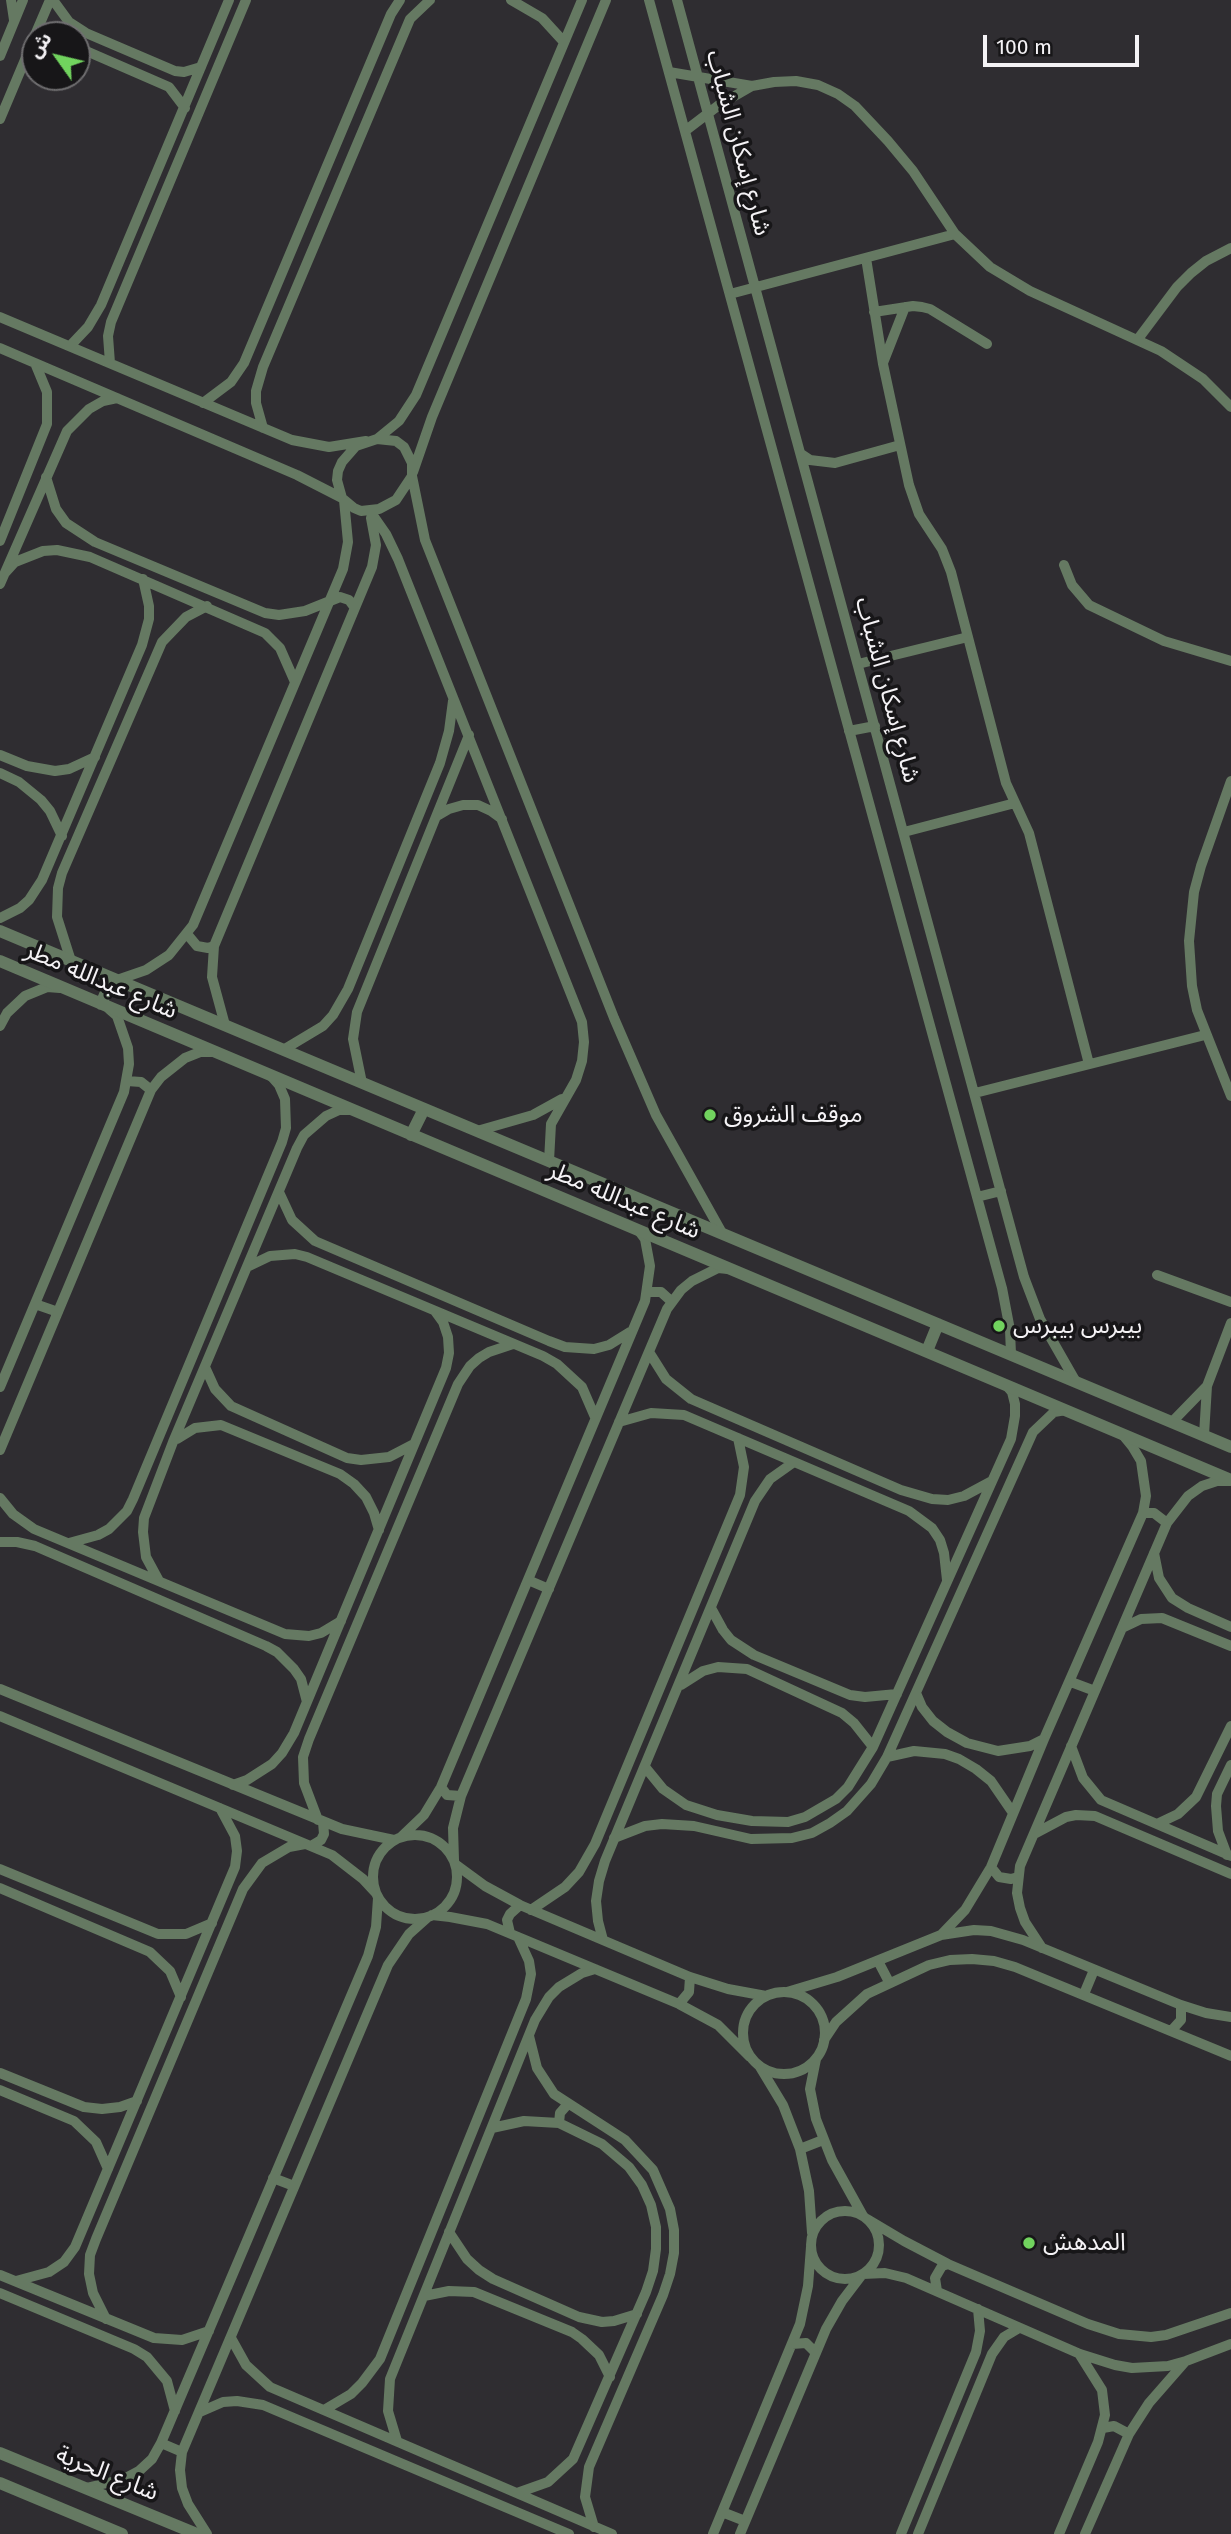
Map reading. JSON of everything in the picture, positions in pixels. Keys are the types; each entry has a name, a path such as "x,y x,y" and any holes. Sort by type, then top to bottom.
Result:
{"street":[{"path":"11,0 15,21"},
{"path":"0,56 23,0"},
{"path":"42,21 51,0 69,22 98,39 175,71 184,72 201,67"},
{"path":"70,346 88,327 101,305 229,0"},
{"path":"110,363 108,336 111,322 246,0"},
{"path":"203,403 223,390 244,363 391,14 400,0"},
{"path":"263,428 256,404 262,367 411,19 430,0"},
{"path":"511,0 542,18 564,42"},
{"path":"0,1387 127,1081 128,1048 124,1031 117,1016 103,1005 115,979 158,963 169,955 187,934 198,915 331,600 346,555 348,528 337,480 338,471 348,454 399,421 416,395 582,0"},
{"path":"0,348 297,475 343,499 354,508 369,511 396,500 412,474 432,417 606,0"},
{"name":"شارع إسكان الشباب","path":"649,0 977,1197 1006,1309 1011,1354"},
{"name":"شارع إسكان الشباب","path":"677,0 1031,1298 1076,1382"},
{"path":"91,53 161,83 176,93 185,108"},
{"path":"0,119 21,70"},
{"path":"669,72 752,86 774,82 807,83 838,94 855,106 901,156 955,234 972,252 1010,280 1138,339 1182,364 1203,379 1231,407"},
{"path":"685,131 708,113 752,86"},
{"path":"730,294 955,234"},
{"path":"1138,339 1184,280 1206,261 1231,248"},
{"path":"866,258 883,364 913,500 946,558 1003,771 1029,833 1089,1064"},
{"path":"874,312 905,307 930,309 987,344"},
{"path":"883,364 905,307"},
{"path":"0,317 292,440 328,447 372,440 396,441 404,447 409,454 425,540 614,1018 656,1115 722,1233"},
{"path":"0,541 43,440 47,424 47,392 35,363"},
{"path":"0,584 66,431 83,414 103,401 117,398"},
{"path":"43,440 53,441 58,446"},
{"path":"801,454 810,460 835,463 900,445"},
{"path":"46,477 56,509 66,523 87,538 252,609 265,613 292,614 331,600 345,598 355,608"},
{"path":"225,1025 212,977 214,946 372,568 376,533 369,511"},
{"path":"369,511 392,547 582,1022 582,1061 576,1080 551,1124 549,1161"},
{"path":"80,553 80,544 87,538"},
{"path":"5,573 15,562 43,551 80,553 247,623 273,639 295,682"},
{"path":"1064,565 1072,586 1089,605 1164,641 1231,661"},
{"path":"0,918 29,900 62,836 147,632 149,606 143,579"},
{"path":"71,961 57,917 58,888 62,873 157,651 177,624 207,607"},
{"path":"247,623 252,618 252,609"},
{"path":"858,664 968,637"},
{"path":"142,645 150,644 157,651"},
{"path":"283,1050 323,1026 341,1003 446,747 453,697"},
{"path":"849,731 875,726"},
{"path":"362,1083 353,1039 357,1012 469,735"},
{"path":"0,755 27,766 55,771 69,769 95,757"},
{"path":"19,782 30,777 27,766"},
{"path":"0,774 19,782 41,800 50,811 62,836"},
{"path":"1231,780 1206,848 1194,892 1189,962 1192,986 1205,1035 1231,1096"},
{"path":"433,782 440,781 448,788"},
{"path":"904,832 1015,803"},
{"path":"436,817 463,805 478,805 503,820"},
{"path":"48,867 52,876 57,877 62,873"},
{"name":"شارع عبدالله مطر","path":"0,931 1231,1447"},
{"path":"187,934 197,946 214,946"},
{"name":"شارع عبدالله مطر","path":"0,961 1231,1480"},
{"path":"0,1024 7,1013 25,996 47,987 63,988"},
{"path":"341,1003 344,1011 350,1014 357,1012"},
{"path":"975,1093 1205,1035"},
{"path":"0,1450 151,1090 166,1072 185,1058 200,1052 214,1052"},
{"path":"69,1544 109,1529 127,1511 282,1142 286,1128 285,1099 271,1076"},
{"path":"127,1081 141,1082 151,1090"},
{"path":"477,1131 533,1115 565,1097"},
{"path":"411,1135 424,1109"},
{"path":"159,1581 146,1557 144,1518 173,1442 304,1135 326,1115 340,1110 353,1110"},
{"path":"282,1142 297,1148"},
{"path":"977,1197 1001,1191"},
{"path":"279,1192 292,1220 314,1241 565,1347 594,1349 622,1339 633,1329"},
{"path":"86,2488 124,2479 139,2471 152,2459 161,2444 368,1956 376,1927 377,1895 373,1869 385,1848 424,1815 441,1787 633,1329 647,1292 650,1266 649,1252 639,1230"},
{"path":"307,1257 309,1246 314,1241"},
{"path":"247,1267 270,1256 295,1254 307,1257 513,1344 557,1364 582,1387 596,1418"},
{"path":"207,2534 188,2504 182,2488 182,2452 388,1965 409,1934 440,1910 453,1895 456,1885 453,1828 461,1796 671,1301 704,1273 718,1268 731,1269"},
{"path":"1157,1275 1231,1302"},
{"path":"647,1292 661,1292 671,1301"},
{"path":"35,1304 58,1312"},
{"path":"233,1784 260,1773 277,1759 291,1741 446,1368 448,1338 443,1322 435,1311"},
{"path":"1204,1435 1207,1386 1231,1323"},
{"path":"927,1351 938,1324"},
{"path":"106,2319 90,2284 90,2255 243,1889 251,1875 268,1859 289,1847 317,1844 324,1834 304,1783 303,1757 306,1747 462,1376 479,1358 513,1344"},
{"path":"557,1364 565,1357 565,1347"},
{"path":"649,1352 666,1379 691,1399 901,1490 932,1499 948,1500 964,1496 993,1480"},
{"path":"192,1356 206,1365 215,1389 241,1413 347,1458 375,1460 389,1457 415,1444"},
{"path":"446,1368 454,1368 462,1376"},
{"path":"645,1767 653,1779 674,1798 699,1809 743,1820 788,1822 821,1810 848,1787 873,1747 1011,1439 1015,1404 1012,1392 1006,1384"},
{"path":"1172,1422 1207,1386"},
{"path":"701,1421 701,1413 706,1407"},
{"path":"614,1838 646,1826 662,1824 694,1826 751,1839 792,1838 812,1833 830,1823 861,1796 887,1756 1026,1445 1042,1421 1054,1412 1066,1410"},
{"path":"234,1429 233,1419 241,1413"},
{"path":"619,1422 651,1413 667,1413 701,1421 921,1518 932,1528 944,1553 947,1581"},
{"path":"173,1442 195,1428 221,1425 340,1474 366,1497 379,1530"},
{"path":"941,1935 965,1910 991,1867 1143,1513 1145,1487 1140,1461 1122,1434"},
{"path":"531,1910 565,1887 579,1872 590,1854 740,1495 744,1467 738,1438"},
{"path":"1011,1439 1020,1439 1026,1445"},
{"path":"340,1474 346,1469 347,1458"},
{"path":"603,1940 596,1901 598,1881 614,1838 755,1501 770,1479 794,1462"},
{"path":"1042,1948 1020,1908 1020,1866 1167,1523 1188,1496 1202,1486 1231,1480"},
{"path":"894,1505 901,1497 901,1490"},
{"path":"740,1495 747,1494 755,1501"},
{"path":"0,1498 13,1514 34,1529 285,1634 309,1636 332,1628 342,1620"},
{"path":"127,1511 132,1518 144,1518"},
{"path":"1143,1513 1154,1513 1167,1523"},
{"path":"27,1544 26,1535 34,1529"},
{"path":"0,1542 27,1544 277,1651 301,1679 307,1703"},
{"path":"1154,1553 1159,1578 1165,1589 1181,1605 1231,1627"},
{"path":"369,1555 383,1561"},
{"path":"528,1580 549,1589"},
{"path":"1174,1622 1173,1611 1181,1605"},
{"path":"711,1608 732,1640 754,1655 836,1691 865,1697 897,1694"},
{"path":"1121,1629 1130,1622 1141,1619 1162,1618 1230,1647"},
{"path":"277,1651 285,1643 285,1634"},
{"path":"747,1669 748,1659 754,1655"},
{"path":"912,1660 928,1666"},
{"path":"678,1688 690,1678 710,1669 747,1669 830,1706 854,1723 873,1747"},
{"path":"1071,1682 1094,1691"},
{"path":"0,1689 320,1821 359,1834 398,1839 411,1835 432,1838 449,1851 455,1862 485,1886 520,1905 690,1977 727,1989 766,1996 787,1992 821,1983 941,1935 974,1930 1007,1934 1181,2005 1231,2017"},
{"path":"830,1706 836,1700 836,1691"},
{"path":"916,1693 922,1707 933,1721 967,1743 998,1751 1030,1746 1044,1739"},
{"path":"0,1716 308,1845 348,1866 377,1895 385,1907 405,1918 430,1916 469,1920 514,1935 679,2004 719,2025 760,2066 783,2105 800,2149 809,2191 814,2258 828,2275 839,2279 862,2275 896,2275 1080,2354 1132,2368 1159,2367 1186,2361 1231,2344"},
{"path":"1157,1824 1178,1814 1196,1797 1231,1726"},
{"path":"291,1741 297,1747 306,1747"},
{"path":"959,1759 967,1743"},
{"path":"1071,1746 1083,1778 1101,1800 1229,1856"},
{"path":"887,1756 898,1752 929,1751 959,1759 991,1781 1004,1796 1013,1813"},
{"path":"1229,1856 1216,1819 1217,1794 1231,1765"},
{"path":"441,1787 447,1795 461,1796"},
{"path":"848,1787 861,1796"},
{"path":"1202,1787 1208,1794 1217,1794"},
{"path":"1095,1816 1094,1804 1101,1800"},
{"path":"16,2281 41,2276 57,2268 75,2247 230,1883 237,1851 229,1821 220,1808"},
{"path":"694,1826 694,1817 699,1809"},
{"path":"1033,1835 1066,1817 1095,1816 1231,1874"},
{"path":"590,1854 596,1861 605,1861"},
{"path":"991,1867 999,1877 1012,1880 1018,1877"},
{"path":"0,1869 158,1934 172,1936 200,1930 213,1923"},
{"path":"230,1883 239,1884 243,1889"},
{"path":"0,1888 150,1952 161,1961 177,1983 181,1997"},
{"path":"0,1900 15,1894"},
{"path":"324,2410 357,2388 380,2359 526,2000 531,1974 529,1961 507,1927 510,1914 520,1905"},
{"path":"120,1938 127,1930 126,1923"},
{"path":"368,1956 382,1957 388,1965"},
{"path":"740,2534 834,2315 862,2275 871,2267 879,2248 874,2227 865,2218 823,2140 810,2089 816,2059 824,2040 850,2007 889,1982 929,1965 972,1959 994,1961 1084,1994 1231,2056"},
{"path":"878,1961 889,1982"},
{"path":"397,2441 387,2411 387,2395 395,2366 529,2036 541,2008 559,1987 582,1973 595,1969"},
{"path":"1084,1994 1094,1970"},
{"path":"679,2004 689,1992 690,1977"},
{"path":"787,1992 812,2002 825,2026 824,2040"},
{"path":"751,2057 744,2044 744,2023 754,2004 766,1996"},
{"path":"526,2000 535,2000 541,2008"},
{"path":"1171,2031 1181,2020 1181,2005"},
{"path":"529,2036 531,2052 540,2075 554,2094 567,2105 609,2129 640,2154 663,2188 674,2230 674,2253 663,2295 589,2467 586,2497 594,2526"},
{"path":"760,2066 783,2074 806,2067 816,2059"},
{"path":"0,2073 83,2107 120,2107 137,2101"},
{"path":"0,2090 74,2121 96,2142 108,2169"},
{"path":"61,2115 67,2107 66,2101"},
{"path":"559,2123 561,2113 567,2105"},
{"path":"492,2128 524,2121 559,2123 587,2135 629,2167 642,2185 651,2205 656,2227 653,2271 573,2459 548,2482 517,2493"},
{"path":"800,2149 823,2140"},
{"path":"274,2178 294,2186"},
{"path":"446,2195 462,2201"},
{"path":"713,2534 792,2344 805,2305 812,2242 824,2219 833,2214 853,2212 948,2264 1088,2324 1119,2334 1151,2337 1167,2335 1231,2313"},
{"path":"449,2232 467,2259 493,2279 579,2317 602,2322 636,2314"},
{"path":"75,2247 83,2255 90,2255"},
{"path":"937,2291 935,2277 942,2266 948,2264"},
{"path":"0,2275 154,2338 182,2340 209,2331"},
{"path":"487,2296 486,2288 493,2279"},
{"path":"424,2296 436,2292 461,2291 487,2296 572,2332 599,2355 610,2377"},
{"path":"0,2293 134,2349 159,2368 173,2396 175,2411"},
{"path":"901,2534 976,2352 980,2331 978,2309"},
{"path":"572,2332 579,2326 579,2317"},
{"path":"918,2534 992,2354 1004,2337 1019,2328"},
{"path":"134,2349 140,2342 141,2333"},
{"path":"230,2338 246,2365 270,2387 612,2534"},
{"path":"792,2344 806,2343 816,2353"},
{"path":"1059,2534 1103,2428 1105,2402 1102,2390 1080,2354"},
{"path":"380,2359 385,2367 395,2366"},
{"path":"1085,2534 1129,2434 1149,2403 1186,2361"},
{"path":"263,2405 264,2395 270,2387"},
{"path":"200,2412 223,2402 263,2405 569,2534"},
{"path":"1103,2428 1120,2427 1129,2434"},
{"path":"161,2444 182,2452"},
{"name":"شارع الحرية","path":"0,2453 197,2534"},
{"path":"573,2459 580,2466 589,2467"},
{"name":"شارع الحرية","path":"0,2483 122,2534"},
{"path":"722,2512 745,2521"}],"place":[{"name":"موقف الشروق","path":"710,1115"},
{"name":"بيبرس بيبرس","path":"999,1326"},
{"name":"المدهش","path":"1029,2243"}]}
